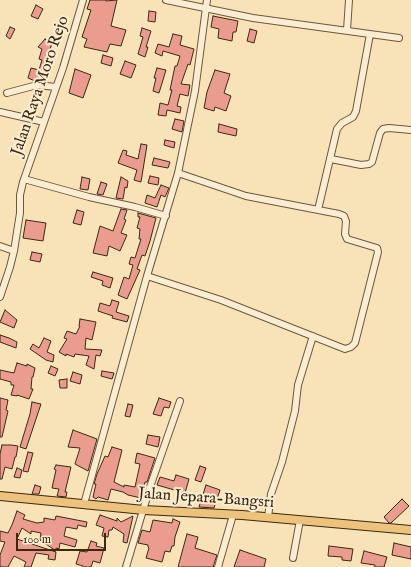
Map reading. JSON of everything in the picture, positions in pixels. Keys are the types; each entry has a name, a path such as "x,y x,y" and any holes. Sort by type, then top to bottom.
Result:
{"main road":[{"name":"Jalan Jepara-Bangsri","path":"0,496 144,510 268,517 411,530"}],"street":[{"name":"Jalan Raya Moro Rejo","path":"0,297 14,251 20,213 20,195 24,179 73,37 83,0"},
{"path":"166,0 260,19 399,38"},
{"path":"84,504 147,276 178,173 195,91 207,0"},
{"path":"348,30 349,0"},
{"path":"318,210 338,126 353,117 356,111 370,34"},
{"path":"7,93 37,85 56,87"},
{"path":"0,112 44,122"},
{"path":"331,159 361,165 369,164 372,162 380,133 383,129 411,130"},
{"path":"147,276 221,300 345,349 351,347 355,343 378,252 375,246 347,240 345,234 346,221 344,216 246,196 178,173"},
{"path":"24,179 166,216"},
{"path":"0,246 14,251"},
{"path":"268,517 271,494 282,462 295,410 298,385 313,336"},
{"path":"126,567 150,486 180,402"},
{"path":"218,567 233,515"},
{"path":"293,558 300,520"}],"building":[{"path":"90,0 117,0 111,26 126,30 121,46 110,44 107,52 84,47 87,39 82,37 91,10 87,9"},
{"path":"36,5 43,9 38,19 31,16"},
{"path":"149,11 156,12 155,22 148,21"},
{"path":"213,16 238,21 236,32 233,32 232,41 218,38 219,29 211,27"},
{"path":"10,27 15,29 10,39 6,36"},
{"path":"142,28 151,31 146,47 148,47 145,57 138,54 143,37 140,36"},
{"path":"250,29 257,31 254,43 247,41"},
{"path":"173,34 182,36 180,45 194,49 190,65 188,64 181,84 190,85 188,96 180,94 177,106 181,107 180,113 167,110 166,116 158,115 160,103 168,105 172,90 170,90 175,66 177,66 180,56 163,51 162,56 155,53 158,44 169,47"},
{"path":"45,39 52,44 44,69 48,71 45,81 35,81 28,78 31,68 39,70 42,60 39,59 42,49 38,47"},
{"path":"103,55 113,58 111,66 101,63"},
{"path":"125,61 136,65 131,78 120,74"},
{"path":"157,68 166,70 159,93 153,91 156,78 154,78"},
{"path":"75,69 91,75 83,98 69,93"},
{"path":"215,70 230,74 224,93 231,96 226,111 215,107 214,111 204,108 207,92"},
{"path":"175,119 184,121 182,132 172,129"},
{"path":"219,124 237,129 236,136 218,132"},
{"path":"165,140 175,142 174,148 164,145"},
{"path":"141,144 147,145 141,182 134,180 137,170 118,163 123,150 127,151 126,155 138,159"},
{"path":"154,158 170,162 168,168 152,165"},
{"path":"150,176 159,178 158,185 148,183"},
{"path":"82,177 90,179 88,190 80,189"},
{"path":"121,177 128,181 127,188 125,187 123,199 116,198"},
{"path":"101,182 107,184 103,195 97,194"},
{"path":"161,185 169,188 165,197 161,195 157,207 145,203 147,195 155,198"},
{"path":"121,209 127,210 124,219 126,220 121,233 127,235 120,251 109,246 107,256 93,253 100,226 113,231"},
{"path":"77,210 84,212 81,225 73,223"},
{"path":"138,213 156,218 145,256 142,255 137,269 140,270 127,299 118,295 124,277 129,279 133,265 129,264 131,257 135,258 141,239 139,239 140,229 137,228 140,217 138,217"},
{"path":"26,220 46,223 43,241 23,238"},
{"path":"32,252 42,254 40,262 30,260"},
{"path":"93,272 113,278 110,288 102,285 103,281 91,277"},
{"path":"112,300 119,302 116,312 129,316 127,322 112,318 113,316 98,311 100,303 110,306"},
{"path":"5,310 17,320 14,328 0,322"},
{"path":"80,319 96,322 92,340 86,338 85,349 102,350 100,356 96,355 94,369 86,365 89,356 75,354 74,357 66,354 66,356 59,352 67,339 64,338 67,331 76,334 80,326"},
{"path":"0,335 17,342 16,348 0,342"},
{"path":"44,338 51,341 47,352 54,355 53,362 46,360 30,349 33,344 39,348"},
{"path":"17,363 27,366 27,364 35,368 32,377 31,389 33,389 29,399 17,395 11,395 14,385 11,385 11,382 0,379 0,370 14,373"},
{"path":"51,366 58,369 55,376 48,373"},
{"path":"102,371 114,373 112,379 101,376"},
{"path":"73,372 82,375 80,384 70,381"},
{"path":"67,379 67,388 60,388 59,380"},
{"path":"0,398 8,400 6,410 8,411 2,437 0,437"},
{"path":"159,398 171,402 169,408 164,407 161,416 153,414"},
{"path":"32,402 41,404 26,449 20,447"},
{"path":"128,404 133,405 130,417 125,416"},
{"path":"73,430 97,439 88,471 75,464 80,448 68,447"},
{"path":"148,435 160,437 158,447 146,444"},
{"path":"2,445 18,446 12,469 5,467 2,479 0,479 0,454"},
{"path":"112,447 122,450 114,482 124,487 124,485 135,487 140,464 135,463 137,453 155,458 147,482 145,482 141,498 111,489 108,500 98,497 96,499 93,497 96,484 94,484 97,474 105,456 108,457"},
{"path":"28,452 33,453 28,472 23,471"},
{"path":"56,465 71,467 65,492 67,492 66,497 57,496 59,489 52,488 56,470 54,469"},
{"path":"200,466 206,468 201,482 195,480"},
{"path":"17,468 22,470 20,478 14,477"},
{"path":"176,475 189,479 185,493 157,485 160,477 174,481"},
{"path":"35,485 41,487 39,494 32,494"},
{"path":"206,485 220,490 214,508 199,507"},
{"path":"402,499 409,506 391,523 389,523 384,517"},
{"path":"17,511 25,515 23,519 37,523 44,522 44,518 55,520 56,516 87,522 86,527 78,525 77,529 66,527 64,536 77,540 75,547 60,543 59,549 56,548 56,551 40,540 41,533 31,531 31,534 22,528 17,539 56,552 55,560 48,559 49,555 36,553 31,567 24,567 26,562 14,556 8,567 0,567 0,555 5,542 0,541 0,531 8,533"},
{"path":"100,515 117,521 117,518 121,522 133,516 127,543 123,542 124,534 113,527 112,530 109,530 108,537 102,536 104,528 96,525"},
{"path":"173,519 180,522 175,537 174,546 172,546 170,552 165,551 162,562 146,558 149,548 148,545 138,543 142,530 150,532 153,520 172,523"},
{"path":"187,534 198,537 195,548 217,555 213,567 178,567"},
{"path":"91,541 97,543 96,546 104,548 100,563 93,561 91,567 83,567 76,564 80,551 87,552"},
{"path":"394,543 411,547 411,559 392,555"},
{"path":"329,546 353,549 351,561 342,560 342,557 328,556"},
{"path":"240,550 266,559 264,567 234,567"},
{"path":"364,551 387,557 384,567 375,567 375,565 361,563"}]}
